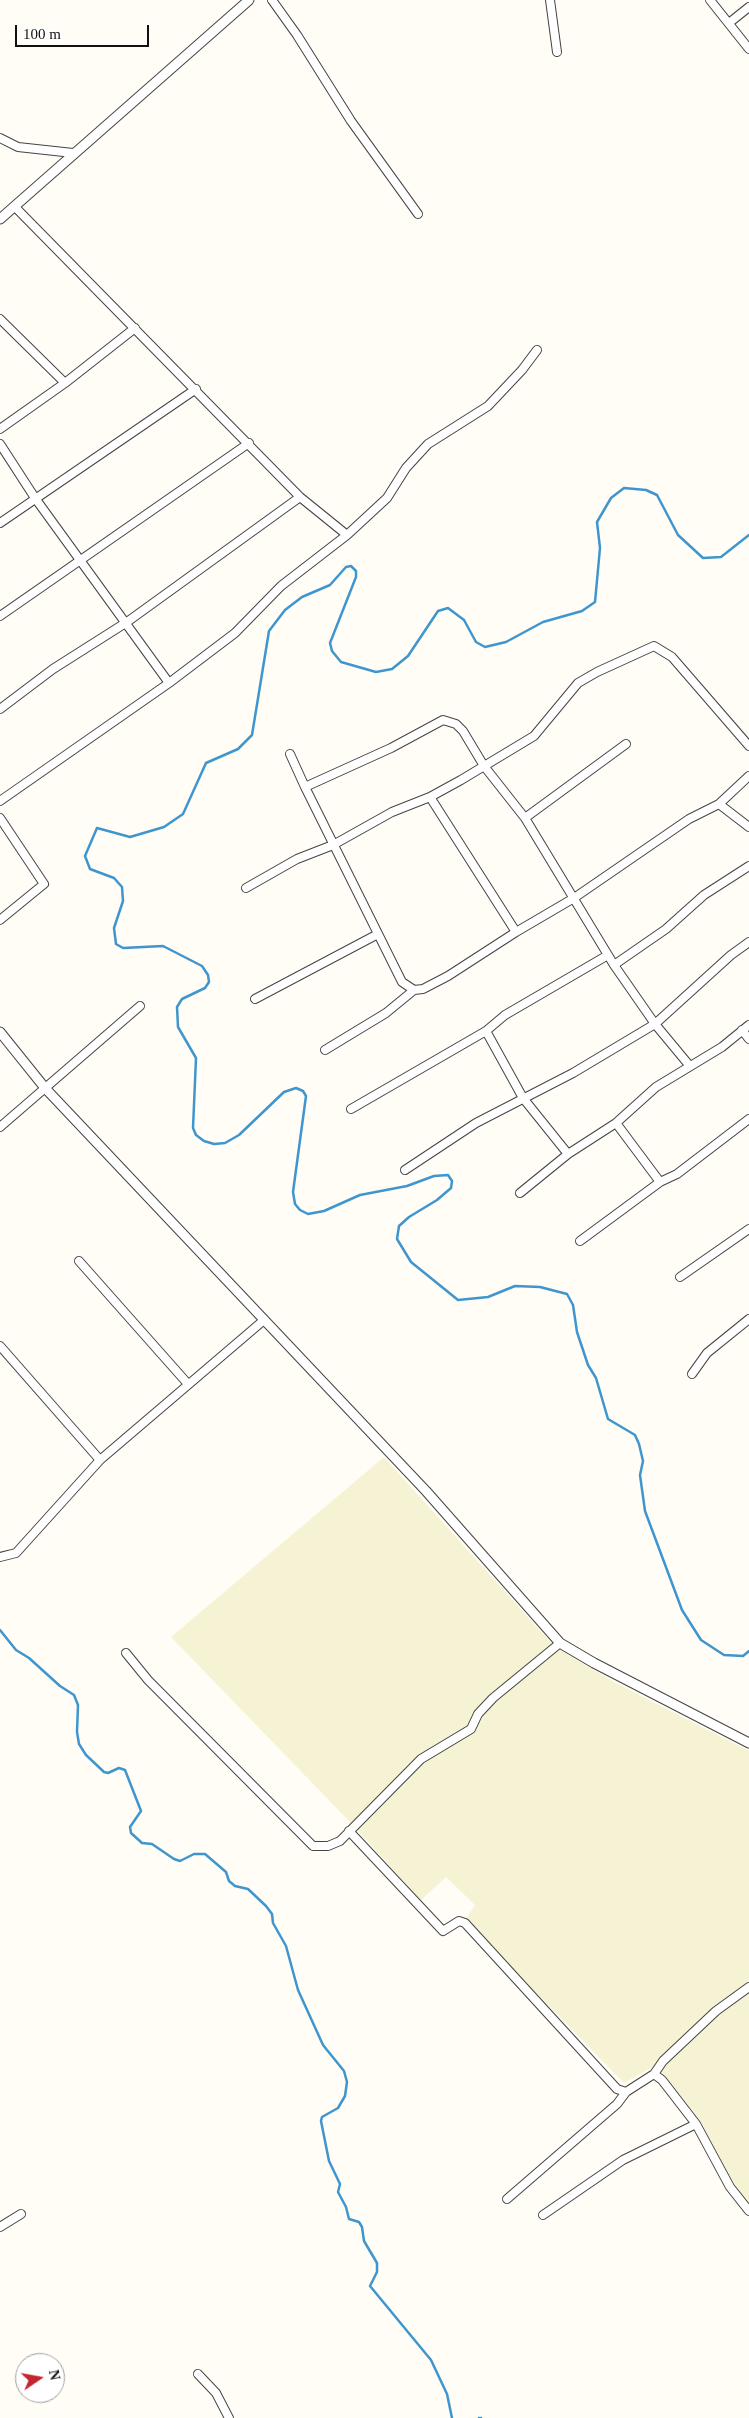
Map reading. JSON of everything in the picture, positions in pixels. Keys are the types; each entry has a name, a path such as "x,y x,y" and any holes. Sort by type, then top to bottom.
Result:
{"street":[{"path":"0,220 249,0"},
{"path":"272,0 297,35 351,121 418,214"},
{"path":"550,0 556,52"},
{"path":"710,0 749,49"},
{"path":"729,23 749,7"},
{"path":"0,138 18,148 73,154"},
{"path":"15,207 196,389 300,497 347,535"},
{"path":"0,319 65,383"},
{"path":"0,429 65,383 135,328"},
{"path":"0,801 169,682 234,633 282,586 347,535 387,498 406,468 428,444 488,406 522,370 537,350"},
{"path":"0,523 196,389"},
{"path":"0,616 249,443"},
{"path":"0,444 35,498 169,682"},
{"path":"0,709 53,669 127,622 300,497"},
{"path":"246,888 297,859 333,845 392,812 430,797 484,766 534,736 578,684 597,672 654,646 672,657 749,746"},
{"path":"305,788 391,748 443,720 456,724 484,766 525,818 614,965 655,1024 689,1065"},
{"path":"525,818 626,744"},
{"path":"290,754 305,788 402,982 414,990"},
{"path":"325,1050 386,1013 414,990 423,989 448,976 516,932 574,898 689,819 719,804 749,776"},
{"path":"430,797 516,932"},
{"path":"719,804 749,828"},
{"path":"0,818 44,884 0,920"},
{"path":"614,965 666,929 704,895 749,866"},
{"path":"255,999 378,934"},
{"path":"405,1170 476,1123 573,1073 655,1024 731,955 749,942"},
{"path":"351,1109 486,1031 505,1015 608,955"},
{"path":"0,1127 140,1006"},
{"path":"520,1193 568,1154 616,1123 648,1093 689,1065 722,1048 746,1028 749,1039"},
{"path":"486,1031 523,1098 568,1154"},
{"path":"0,1032 45,1088 426,1491 560,1643 594,1663 749,1743"},
{"path":"580,1241 660,1182 677,1174 749,1119"},
{"path":"616,1123 660,1182"},
{"path":"680,1278 749,1229"},
{"path":"79,1261 188,1384"},
{"path":"692,1374 707,1353 749,1319"},
{"path":"0,1557 16,1553 100,1460 264,1320"},
{"path":"0,1346 100,1460"},
{"path":"126,1653 148,1680 313,1846 328,1846 340,1841 421,1759 467,1732 478,1714 493,1698 560,1643"},
{"path":"349,1831 443,1931 459,1921 465,1923 617,2090 626,2092"},
{"path":"507,2199 610,2111 626,2092 654,2074 663,2062 716,2011 749,1987"},
{"path":"654,2074 696,2124 730,2187 749,2211"},
{"path":"543,2215 623,2160 696,2124"},
{"path":"0,2227 21,2214"},
{"path":"198,2374 216,2393 229,2418"}],"shaded area":[{"path":"384,1457 555,1647 614,1682 749,1751 749,2204 732,2181 700,2120 656,2065 624,2083 465,1920 475,1905 446,1877 421,1900 349,1821 171,1637"}],"waterway":[{"path":"749,535 721,557 703,558 678,535 657,495 646,490 624,488 611,498 597,522 600,548 595,602 582,611 543,622 506,642 485,647 476,642 464,620 448,608 438,611 408,656 392,669 376,672 341,662 332,651 330,643 356,577 356,571 351,566 346,567 330,585 302,597 285,610 269,631 252,735 238,749 206,763 183,814 164,827 130,837 97,828 85,856 90,869 114,878 122,887 123,901 114,928 116,944 123,948 163,946 202,966 208,975 209,982 205,988 182,999 177,1007 178,1027 196,1058 193,1128 196,1135 204,1141 214,1144 225,1143 239,1135 284,1092 296,1088 303,1091 306,1096 293,1192 295,1204 300,1210 308,1214 324,1211 360,1195 407,1186 434,1176 448,1175 452,1181 451,1188 399,1226 397,1239 411,1262 458,1300 488,1297 515,1286 540,1287 567,1294 573,1305 577,1332 588,1365 596,1378 608,1419 635,1435 639,1444 643,1461 640,1475 645,1511 682,1610 701,1640 724,1655 743,1656 749,1651"},
{"path":"0,1630 16,1650 29,1658 60,1686 74,1695 78,1705 77,1732 79,1744 86,1755 104,1772 108,1773 119,1768 125,1770 141,1811 130,1827 131,1833 142,1843 152,1844 180,1861 194,1854 205,1854 226,1872 229,1881 235,1886 248,1889 272,1914 273,1923 286,1946 298,1990 323,2045 344,2071 347,2082 345,2096 338,2108 322,2117 321,2121 329,2161 340,2184 338,2192 346,2207 349,2219 359,2222 362,2227 364,2241 377,2263 377,2272 370,2286 431,2360 447,2394 452,2418"}]}
